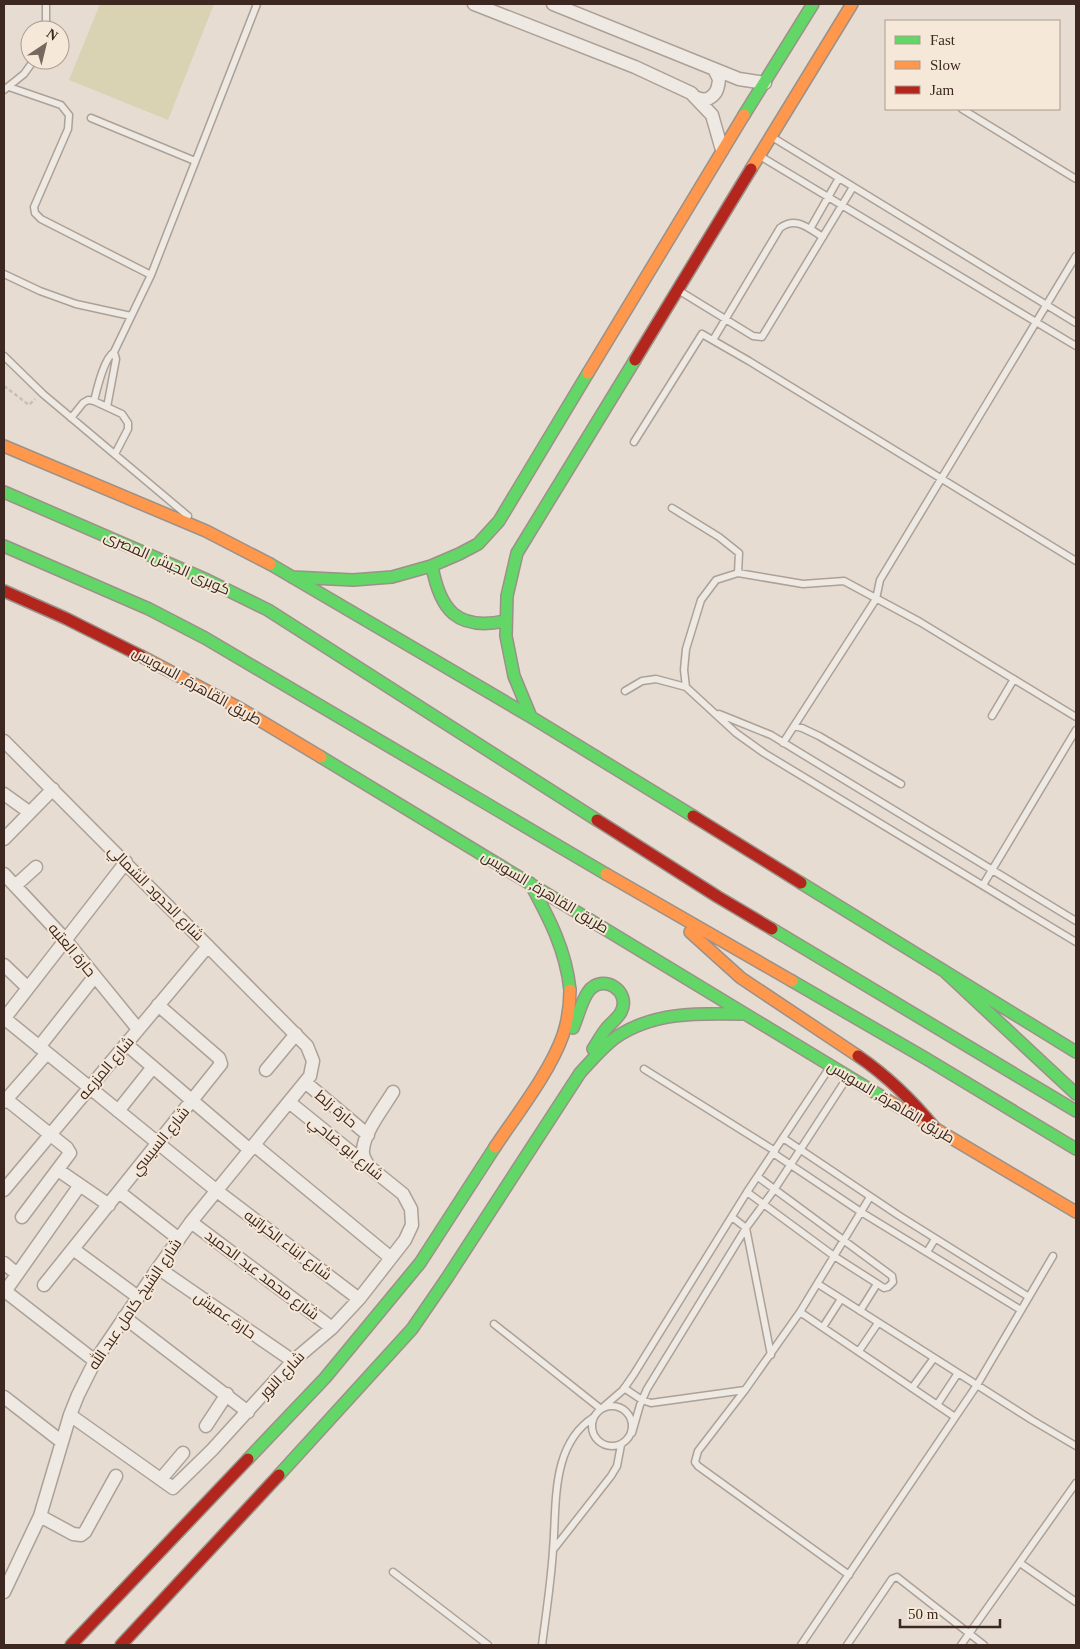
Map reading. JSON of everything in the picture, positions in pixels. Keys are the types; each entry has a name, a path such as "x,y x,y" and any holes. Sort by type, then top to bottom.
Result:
{"main road":[{"path":"291,577 359,581 401,576 432,566 462,553 480,542 499,521 722,150 813,4"},
{"path":"531,717 515,680 510,661 505,621 508,587 517,553 852,4"},
{"path":"4,446 206,531 256,556 531,717 1076,1052"},
{"name":"كوبرى الجيش المصرى","path":"4,492 238,594 275,614 718,897 1076,1111"},
{"path":"4,546 149,609 244,660 314,703 675,914 925,1058 1076,1149"},
{"path":"432,566 440,597 457,616 468,622 480,625 505,621"},
{"name":"طريق القاهرة, السويس","path":"4,592 65,618 216,695 530,882 743,1014 1076,1212"},
{"path":"71,1645 324,1378 389,1302 420,1263 552,1061 559,1047 568,1017 569,971 560,941 530,882"},
{"path":"675,914 699,942 734,972 873,1066 890,1080 906,1094 934,1128"},
{"path":"943,970 1076,1094"},
{"path":"121,1645 369,1378 412,1328 589,1062 600,1038 621,1012 623,1007 622,996 616,987 612,984 601,983 588,992 573,1029 559,1047"},
{"path":"589,1062 610,1042 648,1021 691,1013 743,1014"}],"street":[{"path":"474,4 636,67 692,93 712,115 722,150"},
{"path":"553,4 714,70 739,79 765,83"},
{"path":"697,98 705,100 713,97 719,79 714,70"},
{"name":"شارع الحدود الشمالي","path":"4,741 307,1046"},
{"path":"4,839 53,790"},
{"path":"4,794 29,812"},
{"path":"6,1024 28,988 126,862"},
{"path":"15,886 36,867"},
{"name":"حارة العتبه","path":"4,874 65,940 138,1029"},
{"name":"شارع المزرعه","path":"4,1190 208,946"},
{"path":"4,965 28,988"},
{"path":"22,1217 58,1170 69,1154 69,1150 5,1100 95,976"},
{"name":"شارع السيسي","path":"44,1285 218,1069 221,1060 158,1005"},
{"name":"شارع ابناء الكراتيه","path":"6,1024 43,1050 217,1191 359,1299"},
{"path":"266,1070 296,1034"},
{"path":"126,1044 192,1100 391,1258"},
{"name":"شارع الشيخ كامل عبد الله","path":"4,1592 40,1516 70,1415 95,1361 191,1222 310,1076 313,1061 307,1046"},
{"path":"118,1110 153,1067"},
{"name":"حارة زلط","path":"305,1082 368,1135"},
{"path":"368,1165 363,1156 363,1150 368,1135 393,1092"},
{"name":"شارع ابو ضاحي","path":"289,1102 403,1194"},
{"path":"58,1170 108,1205"},
{"path":"80,1185 4,1292 95,1361"},
{"path":"119,1192 179,1239"},
{"name":"شارع النور","path":"165,1483 174,1487 248,1412 293,1361 332,1328 359,1299 405,1240 412,1225 411,1209 403,1194"},
{"name":"شارع محمد عبد الحميد","path":"191,1222 332,1328"},
{"path":"73,1249 138,1297"},
{"path":"4,1263 18,1274"},
{"name":"حارة عميش","path":"158,1268 293,1361"},
{"path":"124,1317 227,1394 248,1412"},
{"path":"206,1426 227,1394"},
{"path":"4,1397 62,1442"},
{"path":"70,1415 165,1483 183,1453"},
{"path":"40,1516 73,1534 81,1535 85,1532 116,1476"}],"lane":[{"path":"46,4 46,20"},
{"path":"94,401 110,354 114,352 151,275 257,4"},
{"path":"6,88 27,70"},
{"path":"6,88 60,105 69,115 68,129 34,207 35,213 41,219 151,275"},
{"path":"964,110 1076,179"},
{"path":"91,118 195,161"},
{"path":"771,136 1076,323"},
{"path":"759,156 1076,346"},
{"path":"810,229 839,178"},
{"path":"677,290 724,320 753,336 762,337 853,186"},
{"path":"713,340 780,228 785,224 795,222 823,237"},
{"path":"783,743 876,599 880,580 1076,256"},
{"path":"4,274 40,291 76,304 131,316"},
{"path":"634,442 702,334 1076,561"},
{"path":"107,406 116,359 114,352"},
{"path":"4,356 41,392 206,531"},
{"path":"72,418 82,403 88,400 107,406 122,414 128,423 126,434 115,454"},
{"path":"672,508 719,537 740,553 738,573"},
{"path":"686,687 684,670 686,649 701,600 716,580 738,573 803,584 844,581 920,622 1076,717"},
{"path":"992,716 1014,679"},
{"path":"624,691 642,681 656,680 686,687 736,733 764,753 1076,942"},
{"path":"715,713 771,735 1076,921"},
{"path":"794,726 819,736 900,784"},
{"path":"983,886 1076,730"},
{"path":"542,1645 553,1550 555,1501 562,1460 576,1431 594,1417 624,1388 747,1192 831,1066"},
{"path":"644,1069 774,1152 790,1165 861,1212 1021,1310"},
{"path":"594,1417 592,1431 600,1443 607,1446 621,1445 628,1440 642,1400 746,1228 774,1190 848,1076"},
{"path":"783,1138 870,1197 1029,1297"},
{"path":"747,1192 834,1256 877,1284 884,1288 893,1282 894,1279 758,1177"},
{"path":"849,1575 695,1462 698,1451 771,1355 800,1312 870,1197"},
{"path":"732,1217 746,1228 771,1355"},
{"path":"927,1252 935,1239"},
{"path":"801,1645 977,1385 1053,1256"},
{"path":"818,1284 1076,1446"},
{"path":"860,1311 877,1284"},
{"path":"823,1327 841,1299"},
{"path":"800,1312 955,1417"},
{"path":"859,1351 878,1323"},
{"path":"494,1324 601,1409"},
{"path":"912,1388 934,1358"},
{"path":"937,1404 958,1373"},
{"path":"624,1388 642,1400 654,1404 745,1390"},
{"path":"601,1409 609,1406 618,1406 625,1410 633,1424 632,1433"},
{"path":"553,1550 611,1476 617,1466 621,1445"},
{"path":"961,1645 1076,1483"},
{"path":"1020,1563 1076,1602"},
{"path":"393,1572 488,1645"},
{"path":"848,1645 892,1579 897,1577 984,1645"}],"path":[{"path":"4,386 29,406 41,392"}],"shaded area":[{"path":"100,4 214,4 168,120 69,80"}],"traffic: fast":[{"path":"744,115 813,4"},
{"path":"531,717 514,676 506,636 507,596 517,553 635,360"},
{"path":"292,577 353,580 392,577 431,566 478,544 499,521 588,373"},
{"path":"4,492 207,580 268,610 597,820"},
{"path":"4,546 149,609 205,638 606,874"},
{"path":"270,564 531,717 693,816"},
{"path":"432,566 440,595 454,614 463,620 474,623 505,621"},
{"path":"321,757 884,1098"},
{"path":"530,883 561,948 570,990"},
{"path":"801,883 1076,1052"},
{"path":"772,929 1076,1111"},
{"path":"943,970 1076,1094"},
{"path":"792,981 1076,1149"},
{"path":"573,1028 581,1005 588,992 594,986 607,984 619,991 623,1004 621,1012 604,1031 593,1049"},
{"path":"279,1475 412,1329 580,1073 601,1050 629,1029 644,1023 692,1014 741,1014"},
{"path":"248,1459 325,1378 420,1263 495,1147"}],"traffic: slow":[{"path":"751,169 852,4"},
{"path":"588,373 744,115"},
{"path":"4,446 206,531 270,564"},
{"path":"141,656 241,709 321,757"},
{"path":"606,874 792,981"},
{"path":"690,932 741,978 858,1056"},
{"path":"495,1147 532,1092 557,1049 566,1024 570,990"},
{"path":"884,1098 1076,1212"}],"traffic: jam":[{"path":"635,360 751,169"},
{"path":"4,591 65,618 141,656"},
{"path":"693,816 801,883"},
{"path":"597,820 772,929"},
{"path":"858,1056 899,1089 934,1127"},
{"path":"71,1645 248,1459"},
{"path":"121,1645 279,1475"}]}
